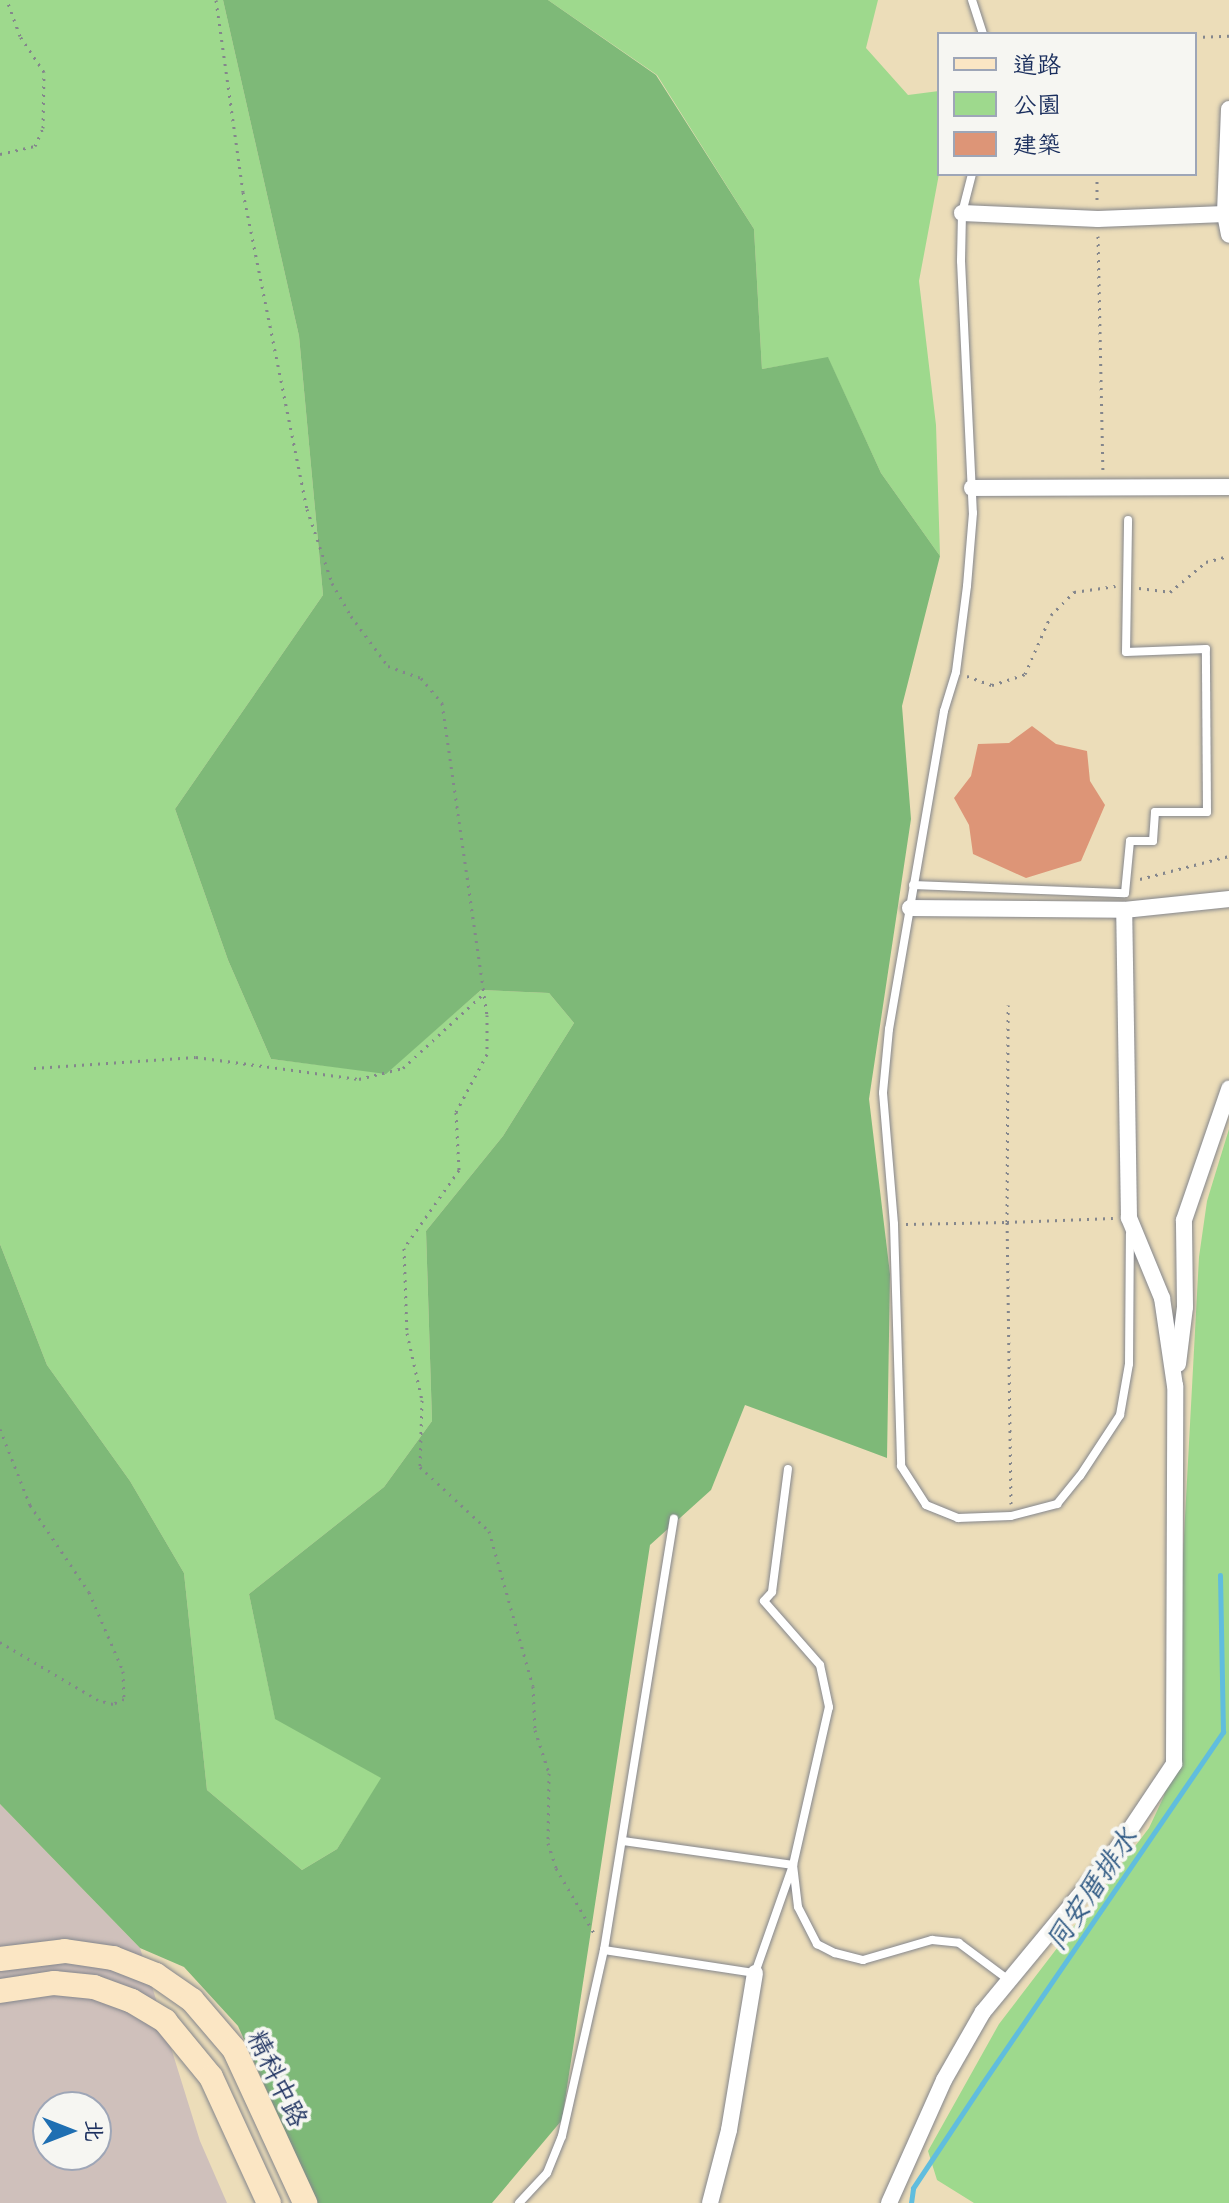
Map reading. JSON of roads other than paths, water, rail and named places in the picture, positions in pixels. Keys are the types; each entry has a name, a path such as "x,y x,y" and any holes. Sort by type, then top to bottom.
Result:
{"street":[{"path":"1229,109 1225,214 1229,235"},
{"path":"962,213 1098,219 1225,214"},
{"path":"972,488 1101,484 1229,487"},
{"path":"910,908 1124,910 1229,899"},
{"path":"1124,910 1129,1218 1162,1298 1175,1386"},
{"path":"889,2203 944,2080 983,2012 1113,1855 1174,1764 1175,1386 1185,1307 1184,1220 1229,1089"},
{"name":"精科中路","path":"0,1959 41,1951 101,1956 156,1975 192,2000 234,2049 305,2203"},
{"path":"710,2203 729,2130 755,1973"},
{"path":"0,1991 44,1983 94,1987 132,2001 165,2021 211,2077 269,2203"}],"lane":[{"path":"972,0 982,32"},
{"path":"971,176 962,213 972,488 956,672 913,885 883,1093 894,1224 901,1466 926,1505 958,1518 1011,1516 1057,1504 1120,1415 1129,1364 1129,1218"},
{"path":"913,885 1125,893 1130,841 1153,841 1155,812 1207,812 1206,649 1126,652 1128,520"},
{"path":"604,1950 755,1973 793,1865 829,1707 820,1665 764,1601 772,1592 788,1469"},
{"path":"519,2203 547,2173 562,2136 604,1950 674,1519"},
{"path":"623,1841 793,1865"},
{"path":"793,1865 798,1907 817,1944 835,1953 863,1960 932,1940 959,1943 1011,1981"}],"waterway":[{"name":"同安厝排水","path":"911,2203 913,2188 1223,1732 1220,1575"}]}
